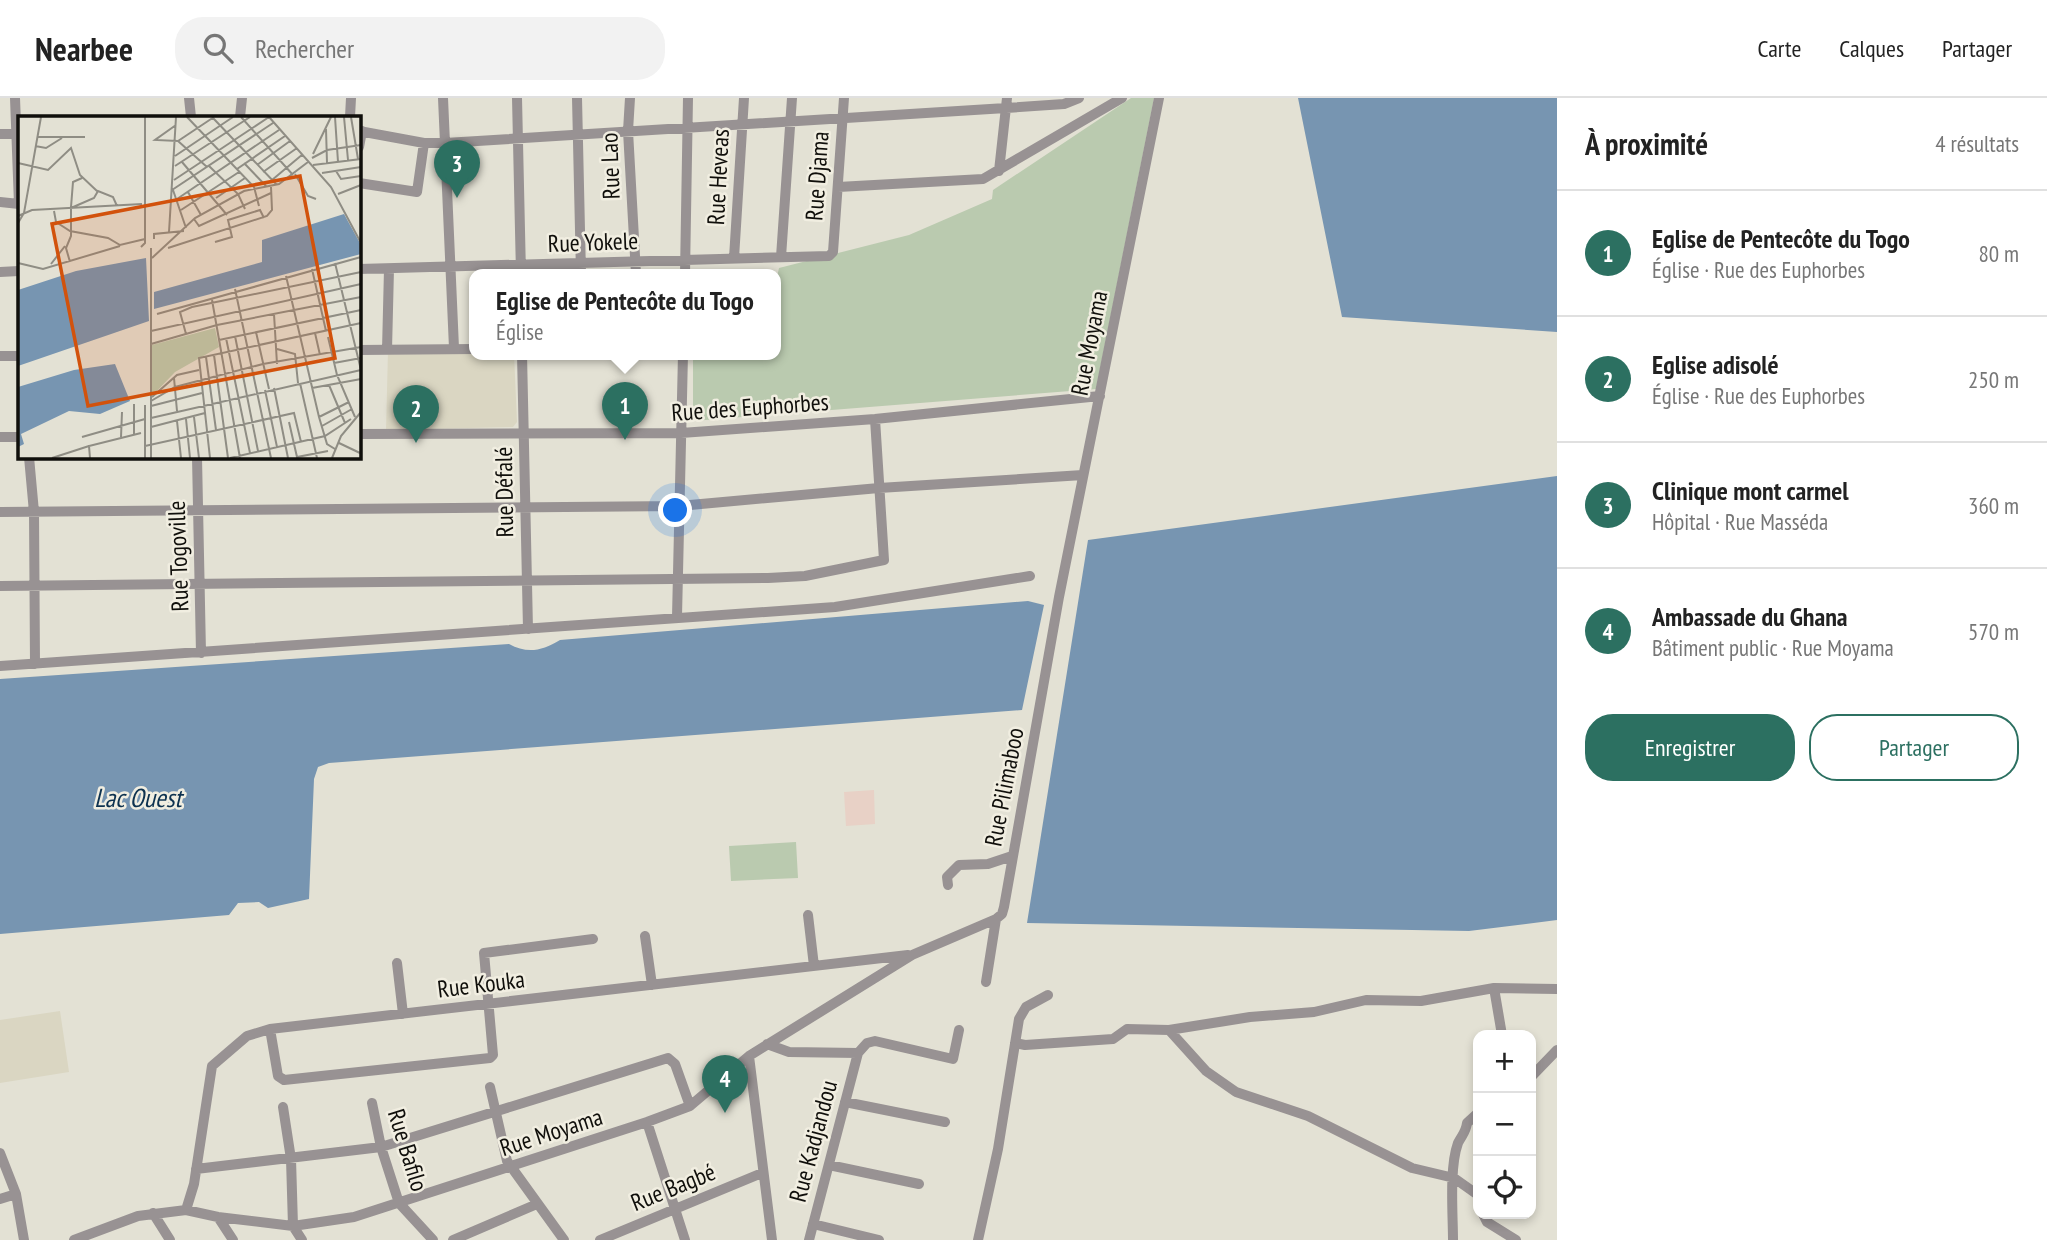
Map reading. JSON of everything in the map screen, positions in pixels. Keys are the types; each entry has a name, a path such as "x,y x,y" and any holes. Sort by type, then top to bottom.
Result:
{"street":[{"path":"0,134 18,134 15,98"},
{"path":"189,98 191,116"},
{"path":"240,116 242,98"},
{"path":"351,98 351,116"},
{"path":"443,98 452,266 453,348"},
{"path":"517,98 521,269"},
{"path":"576,98 581,269"},
{"name":"Rue Lao","path":"630,98 628,131 636,269"},
{"path":"685,269 688,98"},
{"name":"Rue Heveas","path":"734,258 744,98"},
{"path":"782,257 792,98"},
{"name":"Rue Djama","path":"829,256 833,252 844,98"},
{"path":"360,131 424,143 445,143 843,117 1006,103 1063,104 1079,98"},
{"path":"838,187 979,179 999,171 1122,98"},
{"name":"Rue Moyama","path":"1059,597 1159,98"},
{"path":"999,171 1006,103"},
{"path":"360,183 417,192 424,143"},
{"path":"0,202 18,204"},
{"name":"Rue Yokele","path":"360,269 452,266 581,269 635,261 829,256"},
{"path":"387,350 389,269"},
{"path":"0,271 18,271"},
{"path":"360,350 469,349"},
{"path":"0,356 18,356"},
{"name":"Rue Défalé","path":"522,360 528,629"},
{"path":"677,617 682,360"},
{"name":"Rue des Euphorbes","path":"360,435 681,433 875,419 1100,396"},
{"path":"0,586 796,577 884,560 875,419"},
{"path":"0,438 18,437"},
{"path":"29,458 34,512 36,664"},
{"name":"Rue Togoville","path":"197,458 201,653"},
{"path":"0,512 679,506 879,488 1083,475"},
{"path":"0,666 835,607 1030,576"},
{"name":"Rue Pilimaboo","path":"986,982 996,919 1002,914 1004,907 1059,597"},
{"path":"948,885 947,877 960,865 988,864 1012,856"},
{"path":"808,915 814,966"},
{"name":"Rue Moyama","path":"74,1240 153,1213 186,1210 218,1217 293,1226 354,1217 646,1122 690,1106 749,1056 912,955 996,919"},
{"path":"645,936 652,985"},
{"path":"270,1029 278,1076 284,1080 490,1058 493,1055 491,1003 484,953 593,939"},
{"name":"Rue Kouka","path":"186,1210 196,1169 212,1066 247,1036 270,1029 912,955"},
{"path":"397,963 404,1014"},
{"path":"1494,988 1501,1030"},
{"path":"1015,1043 1025,1045 1113,1039 1127,1029 1169,1030 1250,1017 1314,1012 1366,1000 1421,1001 1494,988 1557,989"},
{"path":"978,1240 998,1149 1019,1019 1026,1007 1048,995"},
{"path":"767,1044 789,1052 858,1053 867,1043 875,1041 953,1059 959,1030"},
{"path":"1169,1030 1206,1071 1236,1092 1308,1116 1412,1168 1454,1178 1473,1191"},
{"path":"1536,1072 1557,1050"},
{"name":"Rue Kadjandou","path":"809,1240 858,1053"},
{"path":"749,1056 772,1240"},
{"path":"196,1169 381,1147 668,1058 675,1064 690,1106"},
{"path":"490,1087 504,1153 564,1240"},
{"path":"845,1102 945,1122"},
{"name":"Rue Bafilo","path":"372,1103 381,1147 399,1203 433,1240"},
{"path":"283,1107 290,1159 293,1226 302,1240"},
{"path":"1452,1240 1458,1144 1466,1132 1467,1123 1473,1118"},
{"path":"646,1122 685,1240"},
{"path":"0,1153 16,1194 24,1240"},
{"path":"829,1164 919,1184"},
{"name":"Rue Bagbé","path":"600,1240 762,1173"},
{"path":"0,1199 16,1194"},
{"path":"453,1240 537,1204"},
{"path":"153,1213 170,1240"},
{"path":"218,1217 233,1240"},
{"path":"1486,1219 1516,1240"},
{"path":"813,1224 879,1240"}],"shaded area":[{"path":"388,351 469,353 469,360 514,360 517,422 513,427 386,430"},
{"path":"874,790 875,824 846,826 844,792"},
{"path":"60,1011 69,1072 0,1083 0,1020"}],"green space":[{"path":"1131,98 1154,98 1096,389 693,421 693,360 781,360 779,268 909,235 992,199 993,190"},
{"path":"796,842 798,878 731,881 729,846"}],"water":[{"path":"1298,98 1557,98 1557,332 1342,317"},
{"path":"1557,476 1557,920 1469,931 1027,923 1088,540"},
{"name":"Lac Ouest","path":"1028,601 1044,605 1022,710 329,763 318,767 314,779 309,899 268,908 259,902 238,903 229,915 0,934 0,679 509,644 534,650 560,640"}],"place":[{"name":"Clinique mont carmel","path":"457,198"},
{"name":"Eglise de Pentecôte du Togo","path":"625,440"},
{"name":"Eglise adisolé","path":"416,443"},
{"name":"Ambassade du Ghana","path":"725,1113"}]}
